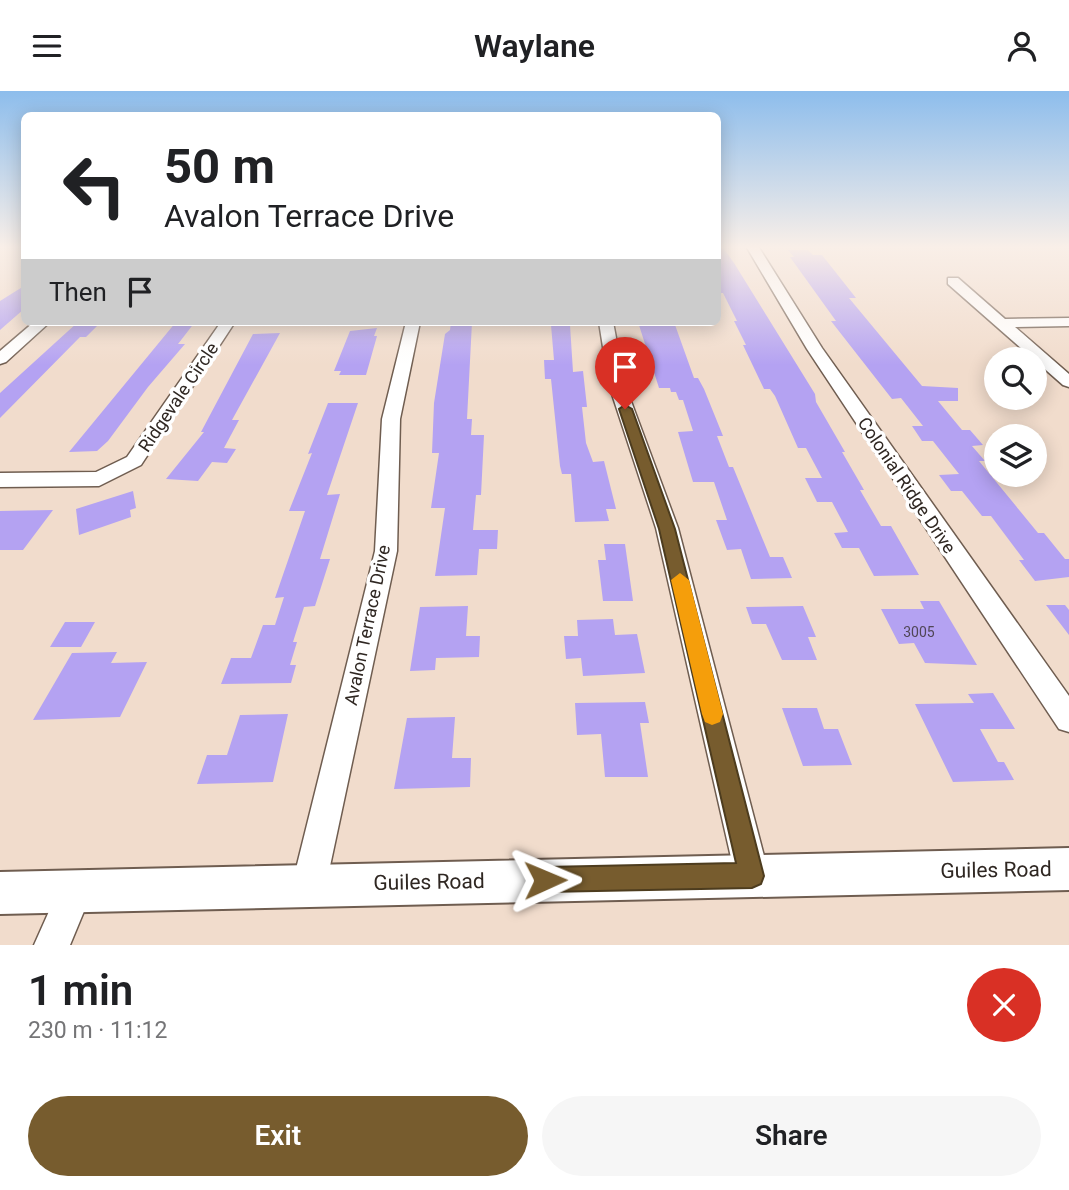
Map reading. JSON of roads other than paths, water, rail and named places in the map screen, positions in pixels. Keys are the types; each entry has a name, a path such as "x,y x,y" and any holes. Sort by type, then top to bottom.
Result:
{"street":[{"name":"Colonial Ridge Drive","path":"776,286 815,349 1069,719"},
{"path":"959,286 1069,381"},
{"path":"1002,323 1069,322"},
{"path":"0,359 38,326"},
{"name":"Ridgevale Circle","path":"0,480 99,478 134,461 225,326"},
{"name":"Avalon Terrace Drive","path":"309,885 386,551 391,419 412,326"},
{"path":"607,326 617,385 667,529 752,876"},
{"name":"Guiles Road","path":"0,893 1069,869"},
{"path":"52,945 75,892"}]}
